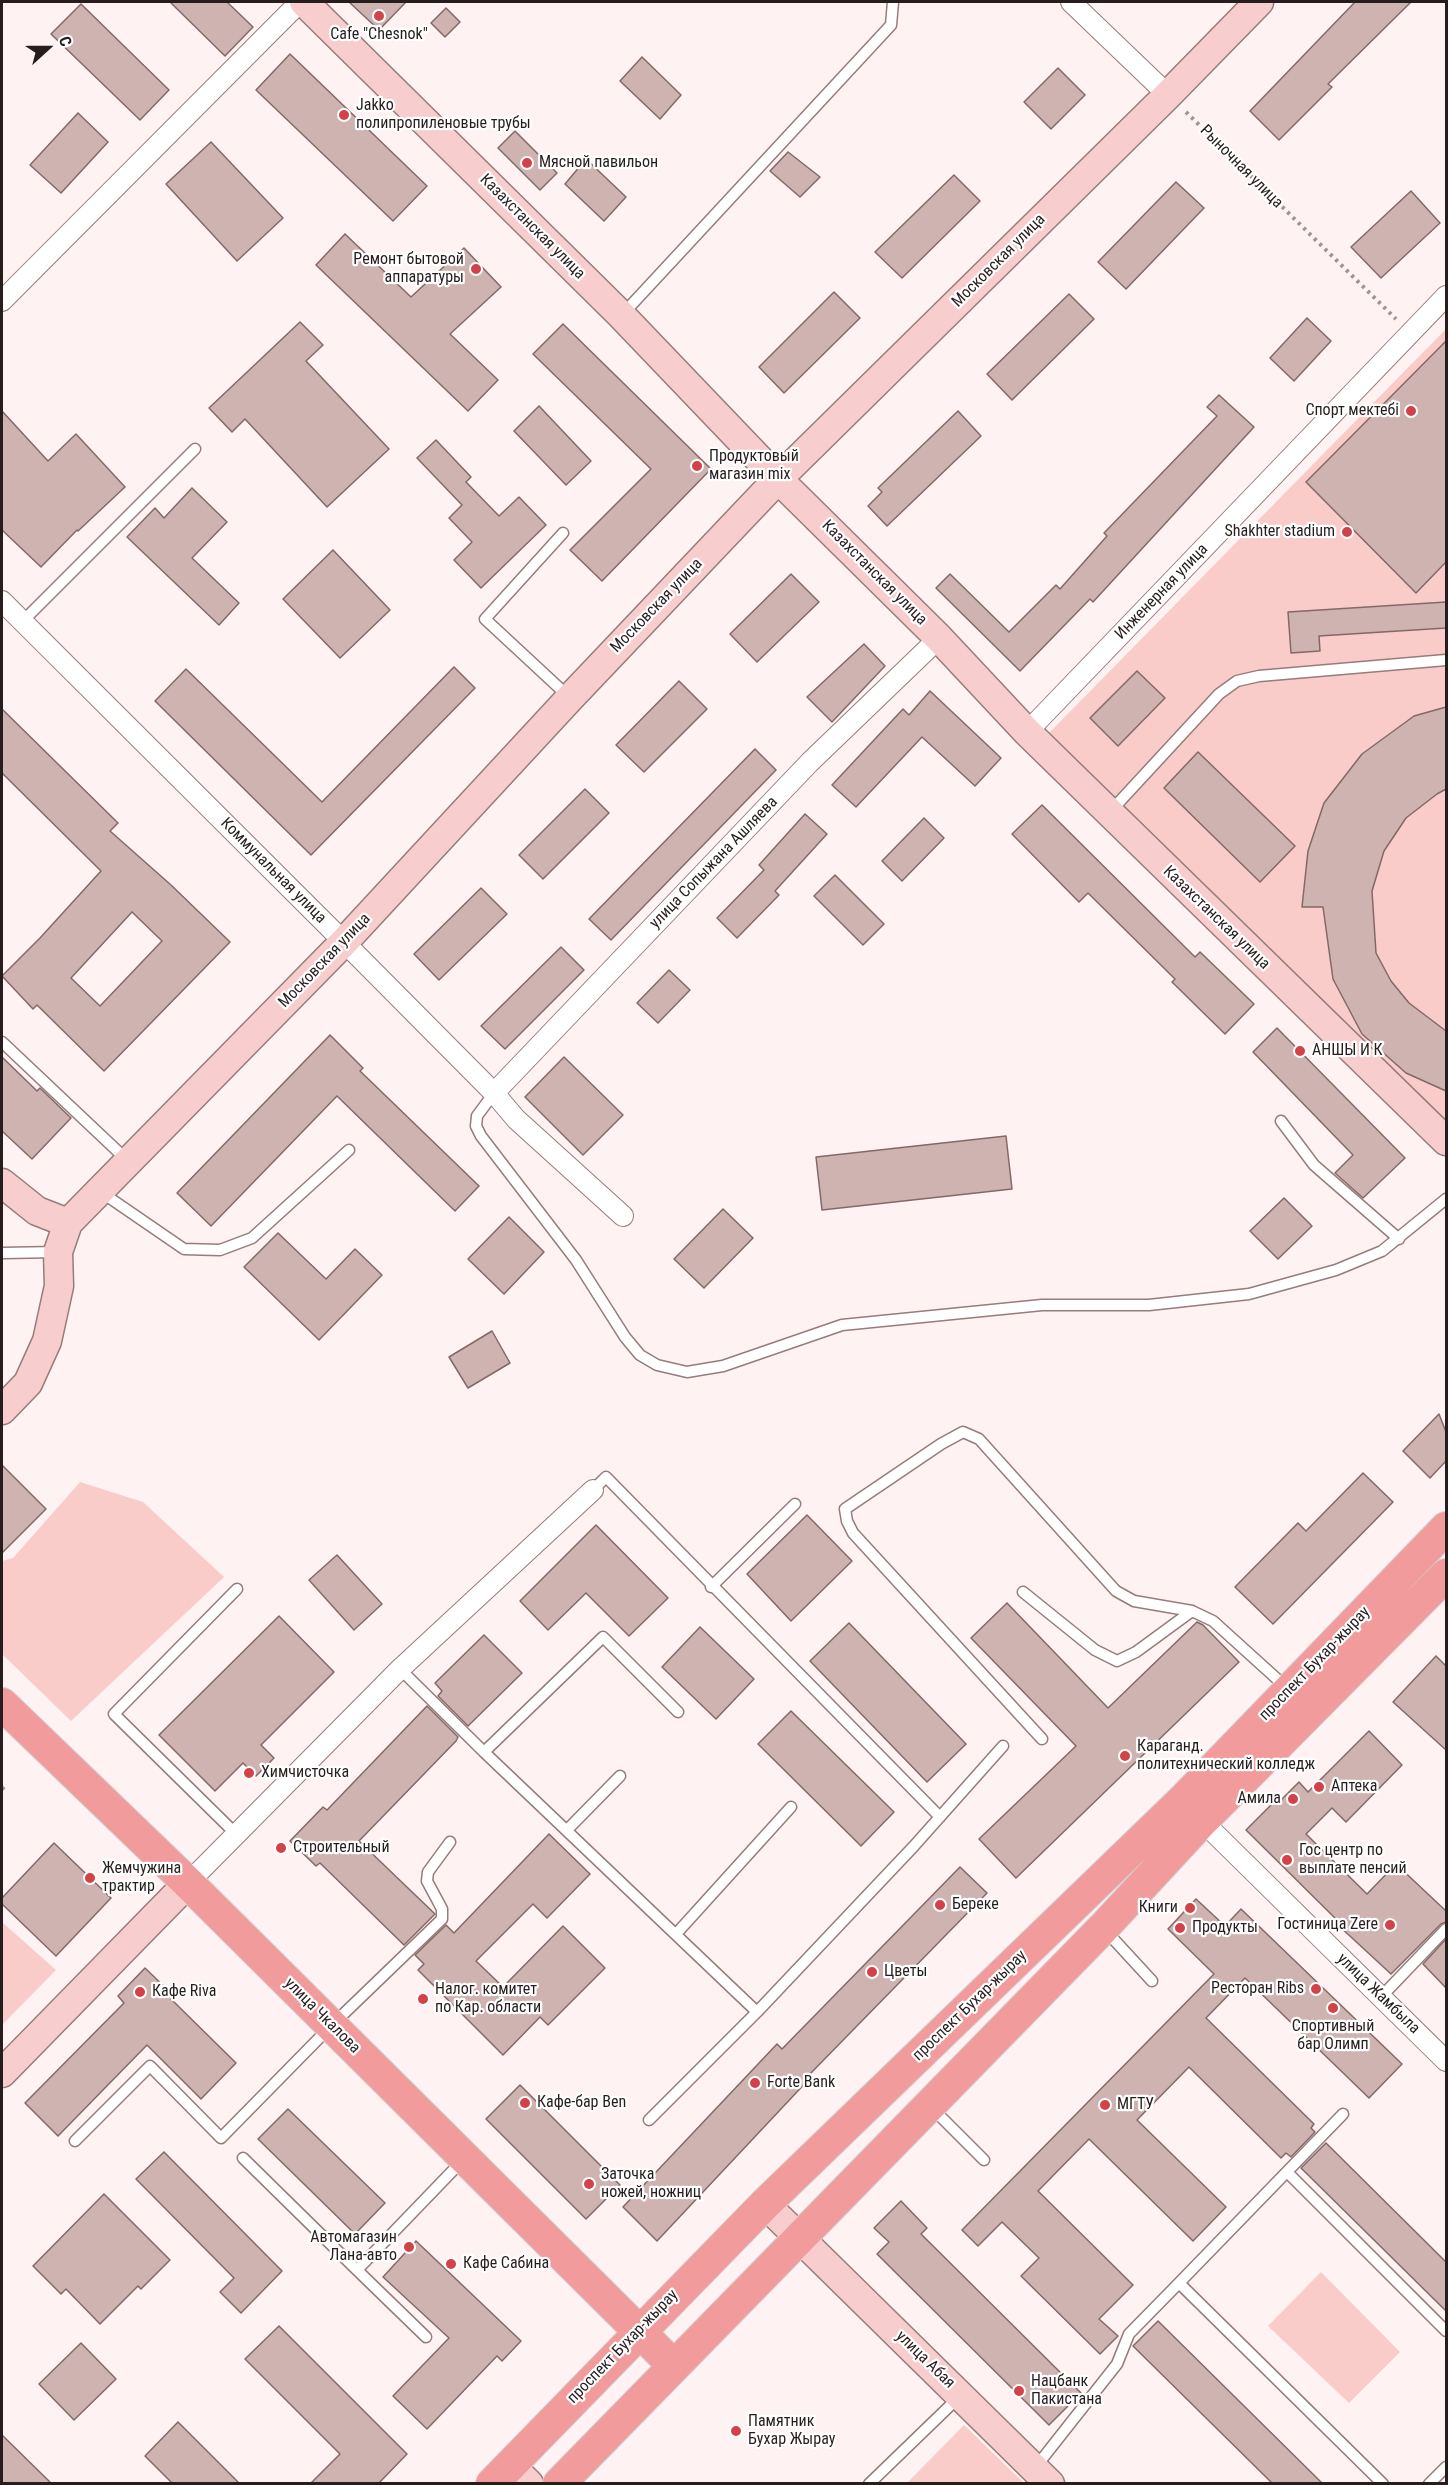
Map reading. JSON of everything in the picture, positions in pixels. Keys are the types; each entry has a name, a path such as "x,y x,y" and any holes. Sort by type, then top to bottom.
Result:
{"main road":[{"name":"Казахстанская улица","path":"302,2 621,315 778,479 939,638 1027,732 1446,1142"},
{"name":"Московская улица","path":"68,1223 101,1192 344,942 570,698 778,479 1168,95 1259,2"},
{"path":"2,1183 37,1211 68,1223 58,1252 59,1286 47,1341 28,1383 2,1410"},
{"name":"проспект Бухар-жырау","path":"559,2484 1103,1928 1192,1811 1289,1691 1446,1528"},
{"name":"проспект Бухар-жырау","path":"510,2477 639,2331 765,2204 1446,1575"},
{"name":"улица Чкалова","path":"2,1704 188,1883 674,2366"},
{"path":"2,2073 188,1883"},
{"name":"улица Абая","path":"765,2204 1042,2476"}],"street":[{"name":"Казахстанская улица","path":"2,302 302,2"},
{"path":"1071,2 1168,95"},
{"name":"Инженерная улица","path":"1027,732 1446,297"},
{"name":"Коммунальная улица","path":"2,601 494,1093 516,1119 623,1216"},
{"name":"улица Сопыжана Ашляева","path":"494,1093 810,762 939,638"},
{"path":"188,1883 400,1670 593,1490"},
{"name":"улица Жамбыла","path":"1192,1811 1446,2061"}],"lane":[{"path":"621,315 891,25 893,2"},
{"path":"23,621 195,448"},
{"path":"563,533 485,618 570,698"},
{"path":"1109,813 1219,694 1237,681 1260,676 1446,660"},
{"path":"2,1042 129,1163"},
{"path":"494,1093 477,1116 476,1126 481,1136 576,1260 625,1337 640,1355 657,1365 687,1372 723,1366 842,1325 1032,1306 1149,1305 1248,1294 1336,1270 1382,1251 1446,1199"},
{"path":"1281,1121 1314,1165 1399,1239"},
{"path":"101,1192 184,1249 220,1250 252,1238 349,1150"},
{"path":"2,1253 58,1252"},
{"path":"1042,1739 853,1533 847,1521 845,1509 941,1444 963,1432 980,1439 1116,1591 1134,1601 1192,1611 1213,1621 1289,1691"},
{"path":"593,1490 606,1478 940,1817"},
{"path":"711,1587 795,1504"},
{"path":"237,1589 114,1714 237,1835"},
{"path":"1023,1592 1095,1650 1117,1661 1136,1652 1192,1611"},
{"path":"484,1752 603,1637 678,1712"},
{"path":"400,1670 757,2012"},
{"path":"649,2120 757,2012 940,1817 1003,1746"},
{"path":"567,1830 621,1776"},
{"path":"676,1934 791,1808"},
{"path":"75,2141 150,2066 221,2138 331,2025 442,1919 442,1909 427,1881 428,1872 450,1842"},
{"path":"1103,1928 1152,1981"},
{"path":"1381,1997 1446,1929"},
{"path":"930,2105 984,2160"},
{"path":"1042,2476 1117,2364 1129,2334 1343,2114"},
{"path":"243,2158 426,2337"},
{"path":"357,2270 466,2158"},
{"path":"1287,2172 1446,2331"},
{"path":"1179,2283 1383,2484"},
{"path":"869,2484 961,2394"},
{"path":"1429,2484 1446,2467"}],"path":[{"name":"Рыночная улица","path":"1168,95 1410,333"},
{"path":"2,1789 8,1784"}],"shaded area":[{"name":"Shakhter stadium","path":"1446,329 1446,1127 1048,734"},
{"path":"80,1482 143,1502 224,1577 71,1721 2,1654 2,1561 13,1558"},
{"path":"2,1922 56,1970 2,2025"},
{"path":"1321,2272 1400,2352 1349,2403 1268,2326"},
{"path":"964,2425 1024,2483 907,2483"}],"building":[{"path":"170,2 227,2 253,27 225,56"},
{"name":"Cafe \"Chesnok\"","path":"349,2 406,2 379,30"},
{"path":"1355,2 1411,2 1328,84 1332,87 1279,140 1250,111"},
{"path":"81,4 169,90 140,120 51,34"},
{"path":"446,8 460,22 445,37 431,23"},
{"path":"290,54 427,186 393,221 256,90"},
{"path":"642,57 681,95 660,119 620,81"},
{"path":"1058,68 1085,95 1051,129 1024,102"},
{"path":"78,113 108,142 61,193 30,165"},
{"path":"515,131 557,173 540,190 498,148"},
{"path":"211,142 283,218 237,261 166,184"},
{"path":"788,152 820,177 800,197 770,171"},
{"path":"586,159 626,197 604,221 565,184"},
{"path":"954,175 980,201 902,278 875,252"},
{"path":"1176,182 1204,208 1126,289 1098,262"},
{"path":"1411,191 1440,223 1381,278 1351,247"},
{"path":"345,234 411,297 464,248 501,287 450,334 498,380 468,411 316,265"},
{"path":"834,292 860,318 784,393 759,367"},
{"path":"1069,294 1094,319 1012,400 987,374"},
{"path":"1307,318 1331,341 1294,381 1270,358"},
{"path":"300,322 323,345 306,361 389,449 327,507 245,419 232,432 209,408"},
{"path":"563,324 711,469 602,581 570,550 651,469 533,354"},
{"name":"Спорт мектебі","path":"1446,341 1446,562 1416,593 1306,482"},
{"path":"1219,395 1254,427 1093,602 1090,599 1020,671 936,588 950,574 1009,632 1056,585 1060,589 1107,536 1104,533 1217,416 1207,407"},
{"path":"539,406 591,461 566,485 514,431"},
{"path":"2,411 48,461 76,434 125,487 77,530 41,567 2,530"},
{"path":"958,411 981,436 887,526 868,506 882,492 878,488"},
{"path":"436,440 471,477 466,482 499,516 519,497 546,525 481,588 454,560 472,542 449,518 462,505 417,458"},
{"path":"192,488 227,522 192,558 239,603 219,625 127,537 155,508 164,518"},
{"path":"333,550 390,610 340,658 283,599"},
{"path":"791,574 819,602 757,662 730,634"},
{"path":"1446,602 1446,628 1319,636 1320,651 1291,653 1288,612"},
{"path":"864,644 885,666 832,722 807,697"},
{"path":"454,667 475,688 311,855 155,701 186,669 322,802"},
{"path":"1137,671 1165,698 1118,746 1090,718"},
{"path":"679,681 707,709 644,772 616,745"},
{"path":"930,691 1001,758 975,786 922,737 856,807 832,785 903,709 909,715"},
{"path":"1446,707 1446,789 1406,818 1384,851 1372,891 1376,953 1391,981 1409,1003 1446,1031 1446,1091 1406,1073 1362,1034 1333,979 1323,907 1302,907 1308,851 1324,803 1362,754 1414,716"},
{"path":"2,709 118,823 110,831 230,942 104,1071 37,1005 33,1009 2,976 101,871 2,773","holes":["132,912 162,941 100,1006 71,978"]},
{"path":"755,749 776,770 611,940 589,919"},
{"path":"1198,752 1295,846 1260,882 1164,788"},
{"path":"585,789 609,813 543,879 519,855"},
{"path":"1042,805 1195,957 1200,952 1254,1004 1225,1034 1172,982 1175,979 1088,893 1079,902 1012,834"},
{"path":"805,814 827,834 775,891 779,895 737,938 717,918 764,870 759,865"},
{"path":"924,818 944,838 902,881 882,861"},
{"path":"835,875 884,924 863,945 814,896"},
{"path":"481,888 507,914 439,980 414,954"},
{"path":"561,947 584,970 505,1049 481,1026"},
{"path":"669,970 690,990 658,1023 637,1003"},
{"path":"1277,1028 1405,1158 1363,1198 1335,1173 1353,1155 1253,1052"},
{"path":"330,1035 363,1068 360,1071 479,1186 455,1211 337,1096 211,1226 177,1193"},
{"path":"2,1057 37,1091 40,1088 71,1118 32,1159 2,1131"},
{"path":"564,1057 623,1115 583,1155 525,1097"},
{"path":"1006,1136 1012,1189 822,1210 816,1157"},
{"path":"1284,1198 1312,1226 1278,1259 1250,1231"},
{"path":"723,1209 753,1238 704,1288 674,1259"},
{"path":"509,1217 544,1252 504,1294 468,1259"},
{"path":"278,1233 326,1279 355,1249 382,1275 319,1340 244,1267"},
{"path":"492,1331 510,1363 468,1388 449,1357"},
{"path":"1439,1414 1446,1432 1446,1461 1430,1478 1403,1451"},
{"path":"2,1465 46,1509 2,1553"},
{"path":"1363,1473 1393,1502 1273,1624 1235,1587 1298,1523 1306,1531"},
{"path":"807,1515 852,1561 791,1621 747,1574"},
{"path":"596,1525 668,1598 629,1636 586,1593 548,1630 520,1601"},
{"path":"337,1555 382,1604 354,1630 309,1580"},
{"path":"1007,1603 1108,1708 1197,1622 1203,1625 1239,1662 1016,1878 979,1839 1076,1746 971,1638"},
{"path":"279,1616 334,1672 261,1745 274,1758 256,1776 243,1763 215,1791 159,1735"},
{"path":"849,1623 966,1744 927,1782 810,1661"},
{"path":"700,1627 754,1679 716,1719 662,1667"},
{"path":"484,1635 522,1673 468,1726 438,1696 442,1691 435,1683"},
{"path":"1436,1656 1446,1666 1446,1750 1393,1702"},
{"path":"427,1706 458,1737 456,1741 359,1841 435,1914 404,1945 320,1863 316,1866 290,1841 323,1807 327,1810"},
{"path":"791,1711 894,1812 861,1846 758,1744"},
{"path":"1369,1731 1402,1765 1346,1822 1332,1808 1306,1834 1367,1894 1396,1864 1446,1911 1446,1922 1441,1924 1391,1974 1338,1925 1340,1923 1246,1830 1273,1803 1276,1805 1299,1782 1308,1792"},
{"path":"549,1834 590,1874 547,1918 533,1904 476,1961 503,1987 563,1926 605,1968 548,2025 540,2017 503,2055 418,1970 424,1964 415,1955 446,1925 454,1933"},
{"path":"54,1843 111,1898 56,1956 2,1904 2,1898"},
{"path":"960,1867 987,1893 809,2075 811,2077 657,2241 623,2207 777,2044 782,2049"},
{"path":"1196,1899 1225,1926 1241,1909 1402,2064 1369,2098 1245,1978 1206,2018 1314,2124 1311,2128 1315,2132 1291,2157 1286,2153 1281,2158 1189,2067 1137,2120 1226,2207 1193,2241 1089,2139 1038,2191 1133,2285 1099,2319 1118,2336 1100,2354 1021,2276 1039,2258 1002,2222 978,2246 962,2230 1214,1974 1168,1929"},
{"path":"1446,1939 1446,1988 1423,1964"},
{"path":"145,1968 174,1996 171,1999 236,2063 201,2099 147,2045 58,2136 25,2103 124,2003 118,1996"},
{"path":"520,2085 620,2185 586,2219 486,2119"},
{"path":"288,2109 385,2203 355,2234 258,2139"},
{"path":"1326,2143 1446,2262 1446,2311 1301,2168"},
{"path":"164,2152 282,2271 241,2313 220,2292 234,2278 136,2179"},
{"path":"104,2194 170,2260 141,2289 138,2286 100,2324 66,2289 61,2294 33,2266"},
{"path":"901,2201 927,2228 921,2234 1081,2393 1049,2425 877,2254 889,2242 874,2228"},
{"path":"416,2241 521,2341 502,2361 497,2356 427,2429 393,2396 449,2338 383,2277"},
{"path":"1158,2321 1323,2484 1273,2484 1133,2346"},
{"path":"279,2326 407,2454 378,2484 310,2484 340,2454 245,2359"},
{"path":"81,2343 116,2379 74,2420 39,2384"},
{"path":"178,2422 240,2484 173,2484 145,2456"},
{"path":"2,2435 52,2484 2,2484"}],"place":[{"name":"Cafe \"Chesnok\"","path":"379,16"},
{"name":"Jakko полипропиленовые трубы","path":"344,115"},
{"name":"Мясной павильон","path":"527,163"},
{"name":"Ремонт бытовой аппаратуры","path":"476,269"},
{"name":"Спорт мектебі","path":"1411,411"},
{"name":"Продуктовый магазин mix","path":"697,466"},
{"name":"Shakhter stadium","path":"1347,532"},
{"name":"АНШЫ И К","path":"1300,1051"},
{"name":"Караганд. политехнический колледж","path":"1125,1756"},
{"name":"Химчисточка","path":"249,1773"},
{"name":"Аптека","path":"1319,1787"},
{"name":"Амила","path":"1293,1799"},
{"name":"Строительный","path":"281,1848"},
{"name":"Гос центр по выплате пенсий","path":"1287,1860"},
{"name":"Жемчужина трактир","path":"90,1878"},
{"name":"Береке","path":"940,1905"},
{"name":"Книги","path":"1190,1908"},
{"name":"Гостиница Zere","path":"1390,1925"},
{"name":"Продукты","path":"1180,1928"},
{"name":"Цветы","path":"872,1972"},
{"name":"Ресторан Ribs","path":"1316,1989"},
{"name":"Кафе Riva","path":"140,1992"},
{"name":"Налог. комитет по Кар. области","path":"423,1999"},
{"name":"Спортивный бар Олимп","path":"1333,2008"},
{"name":"Forte Bank","path":"755,2083"},
{"name":"Кафе-бар Ben","path":"525,2103"},
{"name":"МГТУ","path":"1105,2105"},
{"name":"Заточка ножей, ножниц","path":"589,2184"},
{"name":"Автомагазин Лана-авто","path":"409,2247"},
{"name":"Кафе Сабина","path":"451,2264"},
{"name":"Нацбанк Пакистана","path":"1019,2391"},
{"name":"Памятник Бухар Жырау","path":"736,2431"}]}
